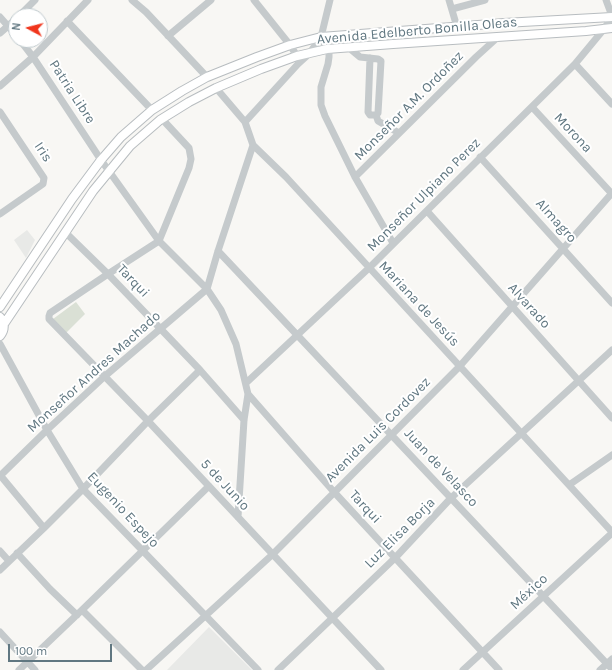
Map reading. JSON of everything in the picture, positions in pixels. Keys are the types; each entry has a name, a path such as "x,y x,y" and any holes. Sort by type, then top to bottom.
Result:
{"main road":[{"name":"Avenida Edelberto Bonilla Oleas","path":"0,307 72,199 101,160 121,137 152,110 207,77 290,45 321,37 504,23 612,17"},
{"name":"Avenida Edelberto Bonilla Oleas","path":"0,336 3,330 2,321 109,171 130,146 162,119 188,102 216,88 261,69 297,56 327,49 586,31 608,28"}],"street":[{"path":"27,8 35,0"},
{"path":"0,86 33,57 88,0"},
{"path":"132,0 146,12 207,77"},
{"path":"168,36 211,0"},
{"path":"254,0 297,56"},
{"path":"449,0 457,27"},
{"path":"452,9 484,0"},
{"path":"606,0 612,17"},
{"path":"245,122 309,54 321,37 328,2"},
{"path":"0,17 8,26 0,33"},
{"name":"Monseñor Ulpiano Perez","path":"246,383 369,268 575,64 608,28 612,17"},
{"path":"67,21 152,110"},
{"path":"321,37 330,57 321,87 321,105 355,177 393,243"},
{"name":"Monseñor A.M. Ordoñez","path":"355,177 498,37"},
{"name":"Patria Libre","path":"26,48 101,160 159,241 207,289 220,310 236,344 248,394"},
{"path":"348,48 360,57 378,59 381,61 378,113 376,115 378,121 399,133"},
{"path":"370,58 368,112 370,115 376,115"},
{"path":"575,64 612,104"},
{"name":"Mariana de Jesús","path":"216,88 245,122 253,145 286,177 612,532"},
{"name":"Morona","path":"532,107 612,193"},
{"name":"Iris","path":"0,112 44,178 44,181 43,184 0,214"},
{"path":"108,274 159,241 189,168 191,159 189,148 162,119"},
{"path":"207,289 253,145"},
{"name":"Almagro","path":"480,157 612,303"},
{"name":"Avenida Luis Cordovez","path":"146,670 273,554 459,366 612,193"},
{"name":"Alvarado","path":"426,211 612,418"},
{"name":"Tarqui","path":"65,232 108,274 200,370 244,420"},
{"name":"Juan de Velasco","path":"218,251 544,596 610,663"},
{"name":"5 de Junio","path":"108,274 50,313 49,319 148,421 381,670"},
{"name":"Monseñor Andres Machado","path":"0,475 105,376 207,289"},
{"name":"Eugenio Espejo","path":"0,344 47,430 83,489 258,670"},
{"name":"Luz Elisa Borja","path":"278,670 394,558 452,498 612,350"},
{"path":"0,570 83,489 148,421 200,370"},
{"path":"238,517 244,420 248,394"},
{"name":"Tarqui","path":"248,394 394,558 499,670"},
{"path":"569,486 612,455"},
{"path":"0,475 44,528"},
{"path":"19,670 80,613 209,486"},
{"name":"México","path":"463,670 612,532"},
{"path":"0,551 9,561"},
{"path":"17,553 50,589 80,613 142,670"},
{"path":"0,632 35,670"},
{"path":"600,670 610,663"}],"shaded area":[{"path":"27,230 35,240 26,258 14,240"},
{"path":"76,302 85,314 66,333 53,319"},
{"path":"209,627 252,670 167,670"}]}
